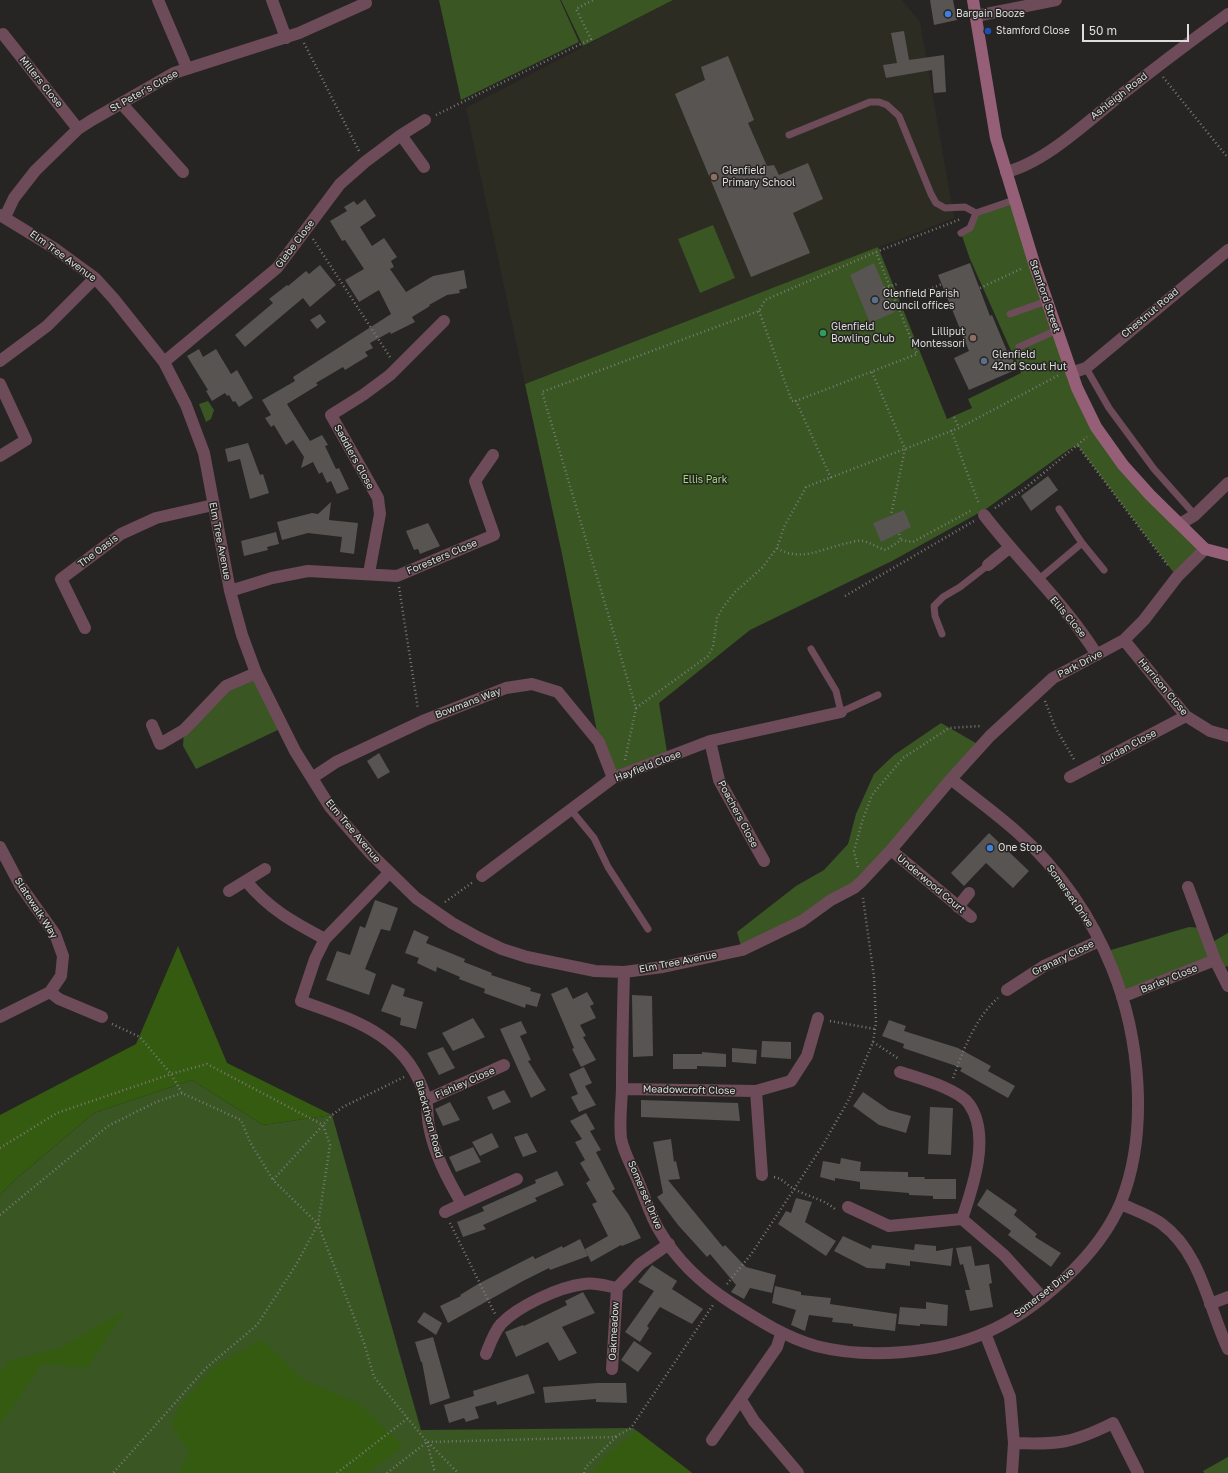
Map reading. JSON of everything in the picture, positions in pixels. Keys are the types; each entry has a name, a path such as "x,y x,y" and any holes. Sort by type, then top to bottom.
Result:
{"street":[{"path":"158,0 188,68"},
{"path":"272,0 286,38"},
{"name":"Stamford Street","path":"973,0 991,112 1006,172 1034,263 1070,371 1096,427 1123,464 1206,549"},
{"path":"976,16 1056,0"},
{"name":"St Peter's Close","path":"2,216 34,170 78,129 121,103 174,73 286,38 366,3"},
{"name":"Ashleigh Road","path":"1006,172 1020,168 1048,152 1155,67 1228,14"},
{"name":"Millers Close","path":"3,34 78,129"},
{"path":"121,103 183,172"},
{"name":"Glebe Close","path":"164,362 277,268 340,184 365,162 401,135 425,120"},
{"path":"401,135 424,167"},
{"name":"Elm Tree Avenue","path":"2,216 54,248 95,278 114,299 164,362 186,405 204,453 230,591 242,635 256,673 295,751 330,807 389,873 416,898 479,938 502,949 527,957 595,971 624,972 663,967 742,950 802,921 832,900 854,888 891,850 951,779"},
{"name":"Chestnut Road","path":"1070,371 1086,368 1228,250"},
{"path":"0,361 47,326 95,278"},
{"name":"Saddlers Close","path":"369,573 380,514 378,498 331,415 390,375 444,321"},
{"path":"0,384 26,440 0,456"},
{"name":"Foresters Close","path":"230,591 272,578 308,571 369,573 397,576 494,535 475,481 493,455"},
{"path":"1180,524 1195,515 1228,483"},
{"name":"The Oasis","path":"85,628 61,579 121,534 156,518 213,505"},
{"name":"Ellis Close","path":"982,511 1009,548 1087,638 1097,655"},
{"path":"988,566 1009,548"},
{"path":"1206,549 1228,555"},
{"name":"Park Drive","path":"951,779 1001,725 1053,678 1124,640 1144,620 1177,577 1206,549"},
{"name":"Harrison Close","path":"1124,640 1186,716 1210,731 1228,736"},
{"path":"152,725 160,744 184,730 226,686 256,673"},
{"name":"Bowmans Way","path":"312,778 336,762 425,720 506,688 532,684 558,692 599,742 618,776"},
{"name":"Hayfield Close","path":"482,876 618,776 710,741 841,712"},
{"name":"Jordan Close","path":"1070,777 1186,716"},
{"name":"Poachers Close","path":"710,741 719,780 764,861"},
{"name":"Somerset Drive","path":"624,972 621,1139 657,1227 696,1276 719,1295 781,1334 816,1346 854,1353 901,1353 928,1349 985,1333 1020,1313 1042,1297 1077,1267 1110,1225 1121,1204 1131,1173 1137,1136 1135,1058 1130,1027 1122,997 1099,941 1085,915 1065,886 1019,833 951,779"},
{"name":"Slatewalk Way","path":"0,847 20,885 55,934 63,956 61,976 50,992 0,1017"},
{"name":"Underwood Court","path":"891,850 971,917"},
{"path":"229,892 265,869"},
{"name":"Blackthorn Road","path":"389,873 325,939 315,959 300,1006 372,1028 410,1062 426,1100 429,1127 436,1153 462,1204"},
{"path":"246,881 268,905 292,922 325,939"},
{"path":"1188,887 1215,960 1228,986"},
{"path":"958,907 969,893"},
{"name":"Granary Close","path":"1008,990 1044,966 1099,941"},
{"name":"Barley Close","path":"1122,997 1215,960"},
{"path":"50,992 59,998 102,1017"},
{"name":"Meadowcroft Close","path":"622,1089 756,1091 791,1081 807,1056 818,1018"},
{"name":"Fishley Close","path":"426,1100 504,1065"},
{"path":"900,1072 949,1089 969,1103 980,1129 976,1176 962,1220"},
{"path":"756,1091 762,1175"},
{"path":"445,1212 518,1179"},
{"path":"1121,1204 1161,1223 1176,1236 1192,1257 1228,1349"},
{"path":"848,1207 888,1226 962,1220 1004,1255 1042,1297"},
{"name":"Oakmeadow","path":"612,1369 617,1288 640,1264 669,1244"},
{"path":"486,1354 501,1325 518,1310 563,1290 583,1284 594,1283 617,1288"},
{"path":"1210,1304 1228,1297"},
{"path":"985,1333 1010,1397 1014,1443 1012,1473"},
{"path":"712,1440 777,1347 781,1334"},
{"path":"741,1400 754,1421 798,1473"},
{"path":"1014,1443 1060,1443 1076,1440 1113,1423 1138,1473"}],"lane":[{"path":"789,135 870,102 879,102 887,105 899,116 936,203 945,208 965,207 976,213 1014,200"},
{"path":"961,233 970,228 976,213"},
{"path":"1010,314 1047,301"},
{"path":"1019,347 1057,330"},
{"path":"1086,368 1109,408 1154,469 1195,515"},
{"path":"1059,509 1082,543 1104,570"},
{"path":"1038,580 1082,543"},
{"path":"942,634 934,616 934,606 942,597 960,587 988,566"},
{"path":"812,649 836,691 841,712 878,695"},
{"path":"571,810 594,838 608,867 648,929"}],"path":[{"path":"425,120 591,39 576,9 593,0"},
{"path":"299,33 365,162"},
{"path":"1155,67 1228,158"},
{"path":"618,776 636,708 542,392 759,311 765,300 876,252 976,213"},
{"path":"306,228 392,360 390,375"},
{"path":"759,311 792,401 796,401 917,354 876,252"},
{"path":"980,288 1034,263"},
{"path":"884,288 897,284"},
{"path":"925,291 942,284"},
{"path":"636,708 708,656 713,648 717,618 735,592 762,568 777,548 784,527 806,487 959,428 1070,371"},
{"path":"872,372 905,449 891,515"},
{"path":"796,401 831,478"},
{"path":"954,416 959,428"},
{"path":"777,548 785,553 808,556 828,547 863,541 886,550 901,540 913,542 982,511 951,430"},
{"path":"1078,446 1177,577"},
{"path":"899,534 901,540"},
{"path":"397,576 418,709 425,720"},
{"path":"1041,689 1055,727 1081,771"},
{"path":"387,1473 427,1442 615,1437 630,1428 719,1295 752,1253 823,1145 849,1099 873,1042 875,1030 874,977 861,882 854,851 862,822 872,795 903,758 949,728 1001,725"},
{"path":"433,910 482,876"},
{"path":"949,1089 970,1035 992,1004 1008,990"},
{"path":"102,1017 105,1020 140,1036 171,1074 182,1093 241,1120 250,1142 273,1180 318,1224 364,1343 374,1377 427,1442 458,1473"},
{"path":"818,1018 875,1030"},
{"path":"873,1042 902,1061 900,1072"},
{"path":"0,1148 57,1113 171,1074 207,1064 323,1125 330,1145 318,1224 296,1265 257,1325 206,1368 113,1473"},
{"path":"273,1180 332,1115 343,1107 415,1072"},
{"path":"0,1215 108,1126 156,1102 182,1093"},
{"path":"762,1175 782,1178 794,1190 829,1204 842,1216 848,1207"},
{"path":"445,1212 501,1325"},
{"path":"337,1473 408,1418"},
{"path":"584,1473 586,1467 619,1434"},
{"path":"427,1442 435,1473"}],"shaded area":[{"name":"Glenfield Primary School","path":"673,0 902,0 920,22 954,218 525,384 466,108"}],"green space":[{"path":"439,0 560,0 579,42 461,100"},
{"path":"561,0 673,0 583,46"},
{"name":"Ellis Park","path":"1014,200 1096,427 1205,549 1177,577 1078,446 1071,448 986,509 892,561 750,630 659,703 668,758 613,778 599,742 562,554 525,384 878,247 947,419 972,408 968,399 1021,373 970,259 961,233 970,228 976,213"},
{"path":"713,225 735,278 700,293 678,239"},
{"path":"208,401 214,410 211,419 206,422 199,404"},
{"path":"256,673 284,727 196,769 183,746 184,730 229,685"},
{"path":"941,723 981,746 861,882 742,950 737,932 796,886 824,870 848,844 856,814 874,774 894,755"},
{"path":"1189,927 1203,928 1209,944 1228,933 1228,966 1219,969 1215,961 1122,997 1104,952"},
{"path":"178,946 227,1063 332,1115 263,1125 192,1080 94,1113 16,1179 0,1195 0,1115 136,1044"},
{"path":"192,1080 263,1125 332,1115 421,1430 633,1428 692,1473 0,1473 0,1195 16,1179 94,1113"},
{"path":"125,1310 87,1368 42,1364 0,1424 0,1372 9,1361 60,1348"},
{"path":"262,1340 304,1380 360,1404 403,1446 368,1473 179,1473 189,1451 171,1425 180,1405 216,1365"},
{"path":"637,1431 692,1473 592,1473 608,1454"},
{"path":"1228,1457 1228,1473 1204,1473 1203,1471"}],"building":[{"path":"930,0 953,0 957,20 934,25"},
{"path":"904,31 909,60 944,55 946,92 934,93 932,70 886,78 883,65 897,63 891,33"},
{"path":"728,56 754,120 748,123 767,166 774,165 779,175 808,163 823,199 793,213 810,253 751,277 675,94 705,80 701,67"},
{"path":"365,199 376,216 360,227 372,246 384,238 397,257 391,261 394,267 390,269 406,292 433,276 464,270 467,288 459,290 460,293 447,295 429,305 430,306 412,317 415,322 391,334 390,332 370,343 373,348 365,352 368,356 345,370 343,367 316,383 318,385 287,404 310,441 322,435 328,445 325,446 336,469 339,468 349,489 337,494 331,481 327,483 322,472 319,474 313,462 301,468 304,457 293,440 286,445 274,425 271,427 265,418 271,415 262,400 295,381 293,377 391,314 379,290 359,302 345,280 364,269 345,240 342,241 330,221 347,211 344,207 354,201 357,205"},
{"name":"Glenfield Parish Council offices","path":"874,263 895,312 870,323 850,275"},
{"path":"970,263 990,316 992,315 1007,351 1009,350 1015,364 1010,366 1013,371 969,390 954,358 969,351 938,275"},
{"path":"320,265 336,285 310,307 303,298 245,347 235,335 273,303 269,299 306,271 309,274"},
{"path":"320,314 326,322 317,329 310,320"},
{"path":"199,349 203,357 216,349 231,374 237,370 253,398 239,407 235,401 233,402 229,395 227,396 225,393 212,401 206,391 208,390 187,356"},
{"path":"248,443 260,475 263,474 269,493 250,499 240,459 228,462 225,449"},
{"path":"1048,476 1058,490 1031,511 1021,496"},
{"path":"331,502 329,520 358,523 354,554 340,552 342,537 308,533 282,540 277,522 312,513 318,514"},
{"path":"904,510 911,527 881,542 873,523"},
{"path":"428,523 440,546 420,554 418,549 414,550 406,531"},
{"path":"276,532 279,544 267,547 268,550 244,556 241,541"},
{"path":"379,753 390,772 378,779 367,761"},
{"name":"One Stop","path":"989,833 1029,871 1013,888 986,863 964,886 951,873"},
{"path":"375,900 398,908 390,931 381,929 365,969 376,974 369,995 326,980 337,951 350,955 360,926 365,928"},
{"path":"414,930 429,937 426,943 465,959 464,962 492,973 491,975 531,988 530,991 541,994 537,1007 526,1004 525,1008 484,993 485,989 459,979 460,977 437,967 436,972 417,963 419,958 405,953"},
{"path":"392,984 405,989 403,996 423,1002 416,1029 400,1025 401,1018 381,1011"},
{"path":"567,987 573,999 587,992 594,1004 590,1006 596,1018 580,1025 586,1036 583,1037 596,1060 581,1067 572,1049 574,1048 551,994"},
{"path":"632,995 652,996 653,1056 633,1057"},
{"path":"473,1018 485,1037 453,1051 442,1033"},
{"path":"889,1020 906,1026 904,1031 958,1048 991,1066 988,1071 1015,1086 1008,1098 960,1071 962,1068 903,1048 904,1044 882,1036"},
{"path":"521,1021 527,1033 520,1036 531,1060 528,1061 546,1090 531,1098 500,1029"},
{"path":"762,1041 791,1042 791,1059 761,1057"},
{"path":"443,1047 455,1068 439,1075 427,1053"},
{"path":"732,1048 757,1050 756,1064 732,1062"},
{"path":"702,1052 726,1054 726,1067 697,1066 697,1069 673,1069 673,1054 702,1054"},
{"path":"584,1067 592,1083 585,1086 596,1105 579,1112 571,1097 578,1094 569,1074"},
{"path":"504,1090 511,1102 493,1110 487,1097"},
{"path":"863,1092 889,1110 911,1116 906,1133 879,1125 853,1106"},
{"path":"641,1100 738,1103 740,1121 641,1117"},
{"path":"450,1102 460,1120 443,1126 435,1109"},
{"path":"930,1107 953,1108 951,1155 928,1154"},
{"path":"586,1113 595,1129 590,1131 601,1150 596,1152 615,1189 612,1191 629,1215 641,1238 622,1246 621,1245 591,1262 585,1249 608,1236 592,1204 597,1202 586,1183 590,1180 580,1163 585,1160 575,1142 582,1139 570,1121"},
{"path":"492,1133 499,1147 480,1156 472,1142"},
{"path":"527,1133 537,1152 523,1157 514,1137"},
{"path":"671,1139 674,1162 676,1161 680,1179 668,1180 723,1247 725,1245 746,1267 776,1275 772,1293 750,1288 744,1299 731,1292 736,1285 710,1254 707,1257 678,1225 657,1197 663,1193 653,1142"},
{"path":"473,1147 481,1162 456,1172 449,1157"},
{"path":"841,1158 861,1162 860,1171 908,1172 908,1177 925,1177 924,1179 956,1179 956,1199 933,1199 933,1196 909,1195 909,1193 860,1189 860,1182 835,1178 835,1181 820,1177 823,1161 840,1164"},
{"path":"557,1171 564,1185 535,1198 537,1201 483,1225 486,1229 463,1237 457,1222 484,1211 482,1207 536,1183 535,1180"},
{"path":"987,1189 1017,1210 1014,1215 1037,1234 1035,1237 1061,1253 1051,1267 1008,1235 1011,1231 977,1205"},
{"path":"796,1198 812,1202 805,1222 836,1241 826,1256 778,1224 786,1211 791,1213"},
{"path":"843,1236 871,1249 872,1245 914,1250 915,1244 936,1246 936,1251 953,1248 951,1266 910,1261 910,1266 886,1263 885,1269 867,1268 834,1251"},
{"path":"580,1239 588,1256 550,1270 549,1268 448,1323 440,1306 461,1296 460,1295 478,1284 533,1256 535,1259 562,1246 563,1248"},
{"path":"971,1246 975,1266 989,1264 992,1283 989,1284 993,1307 970,1311 965,1290 970,1290 963,1264 960,1265 956,1248"},
{"path":"652,1265 677,1281 672,1289 703,1309 692,1324 660,1307 647,1326 649,1328 640,1342 625,1332 654,1291 638,1282"},
{"path":"775,1286 801,1292 801,1295 831,1298 830,1304 897,1314 895,1331 853,1326 853,1324 832,1322 833,1318 809,1315 805,1331 791,1325 796,1310 772,1303"},
{"path":"583,1292 595,1313 562,1327 577,1353 559,1361 548,1342 516,1357 505,1332 523,1325 524,1326 567,1305 565,1301"},
{"path":"926,1302 948,1305 947,1326 898,1324 900,1307 926,1309"},
{"path":"424,1312 442,1323 436,1335 417,1322"},
{"path":"433,1337 450,1398 430,1405 422,1362 415,1342"},
{"path":"634,1341 652,1353 638,1372 621,1360"},
{"path":"528,1374 535,1393 497,1405 496,1401 475,1407 479,1418 466,1422 464,1418 449,1423 444,1405 474,1396 473,1391"},
{"path":"597,1383 626,1383 627,1403 596,1402 596,1399 545,1403 543,1387"}],"place":[{"name":"Bargain Booze","path":"948,14"},
{"name":"Stamford Close","path":"988,31"},
{"name":"Glenfield Primary School","path":"714,177"},
{"name":"Glenfield Parish Council offices","path":"875,300"},
{"name":"Glenfield Bowling Club","path":"823,333"},
{"name":"Lilliput Montessori","path":"973,338"},
{"name":"Glenfield 42nd Scout Hut","path":"984,361"},
{"name":"One Stop","path":"990,848"}]}
